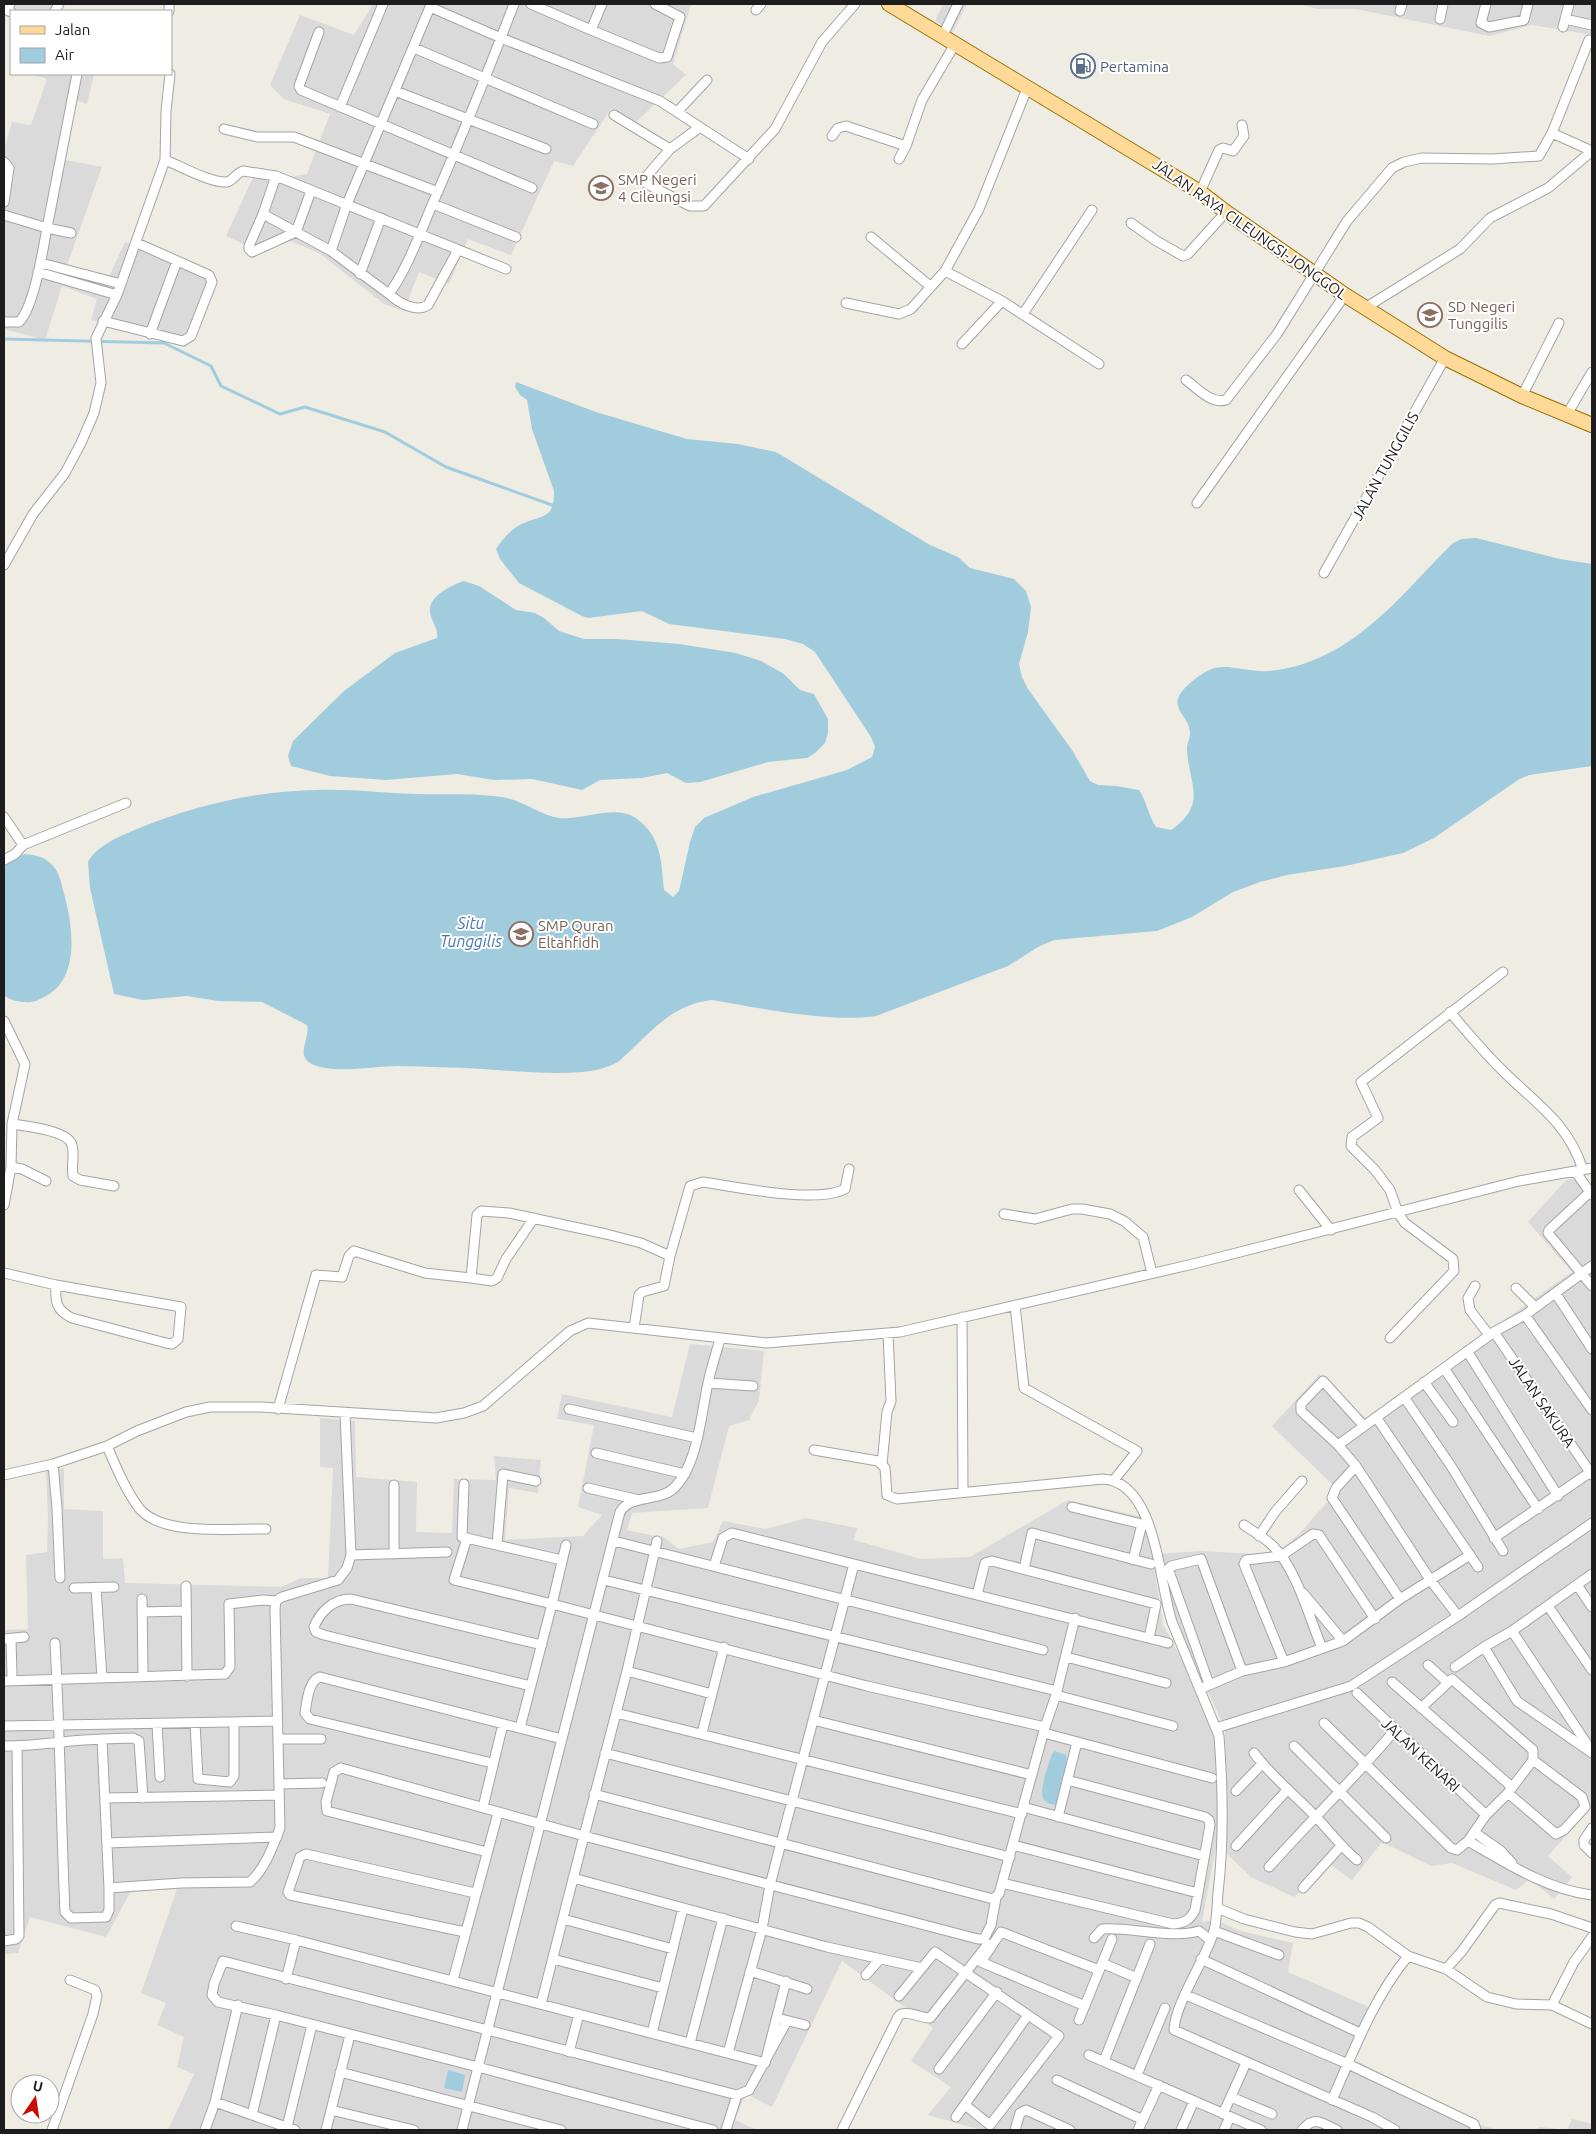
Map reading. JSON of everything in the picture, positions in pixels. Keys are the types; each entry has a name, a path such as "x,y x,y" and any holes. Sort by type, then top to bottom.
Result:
{"main road":[{"name":"JALAN RAYA CILEUNGSI-JONGGOL","path":"889,4 1028,86 1086,124 1200,192 1345,295 1444,358 1566,416 1592,425"}],"street":[{"path":"340,107 383,4"},
{"path":"389,294 397,282 420,235 486,78 514,4"},
{"path":"531,4 659,58 667,57 680,17 655,4"},
{"path":"592,30 602,4"},
{"path":"700,127 670,149 645,178 645,181 697,208 704,206 775,130 822,42 854,4"},
{"path":"943,35 958,4"},
{"path":"1440,19 1443,4"},
{"path":"1486,4 1481,24 1489,27 1524,20 1528,4"},
{"path":"1569,4 1564,23 1592,25"},
{"path":"331,251 347,204 414,48 428,5 501,38 660,100 749,159"},
{"path":"318,32 299,86 301,90 532,188"},
{"path":"1186,380 1212,400 1219,402 1226,400 1277,334 1347,221 1392,168 1404,162 1422,158 1532,158 1539,156 1543,152 1552,133 1589,40"},
{"path":"899,159 906,146 922,100 955,44"},
{"path":"414,48 593,124"},
{"path":"4,322 12,324 22,319 40,267 77,75"},
{"path":"4,565 33,514 65,473 94,414 102,383 96,338 117,295 165,160 166,111 170,75"},
{"path":"677,112 707,80"},
{"path":"846,304 899,314 911,309 945,270 979,209 1028,86"},
{"path":"396,90 546,149"},
{"path":"614,115 670,149"},
{"path":"1200,192 1219,150 1223,148 1233,151 1244,136 1242,125"},
{"path":"832,136 838,128 846,126 906,146"},
{"path":"224,129 257,137 288,136 438,192"},
{"path":"1365,308 1460,249 1490,218 1548,188 1592,151 1552,133"},
{"path":"165,160 205,177 225,182 229,182 243,171 276,176 506,269"},
{"path":"4,162 9,168 4,202"},
{"path":"276,176 263,214 252,238 250,251 255,253 296,232 311,191"},
{"path":"433,204 516,237"},
{"path":"1023,314 1092,210"},
{"path":"1131,222 1155,240 1183,256 1188,254 1226,212"},
{"path":"263,214 331,251 398,302 418,309 428,304 458,250"},
{"path":"4,215 47,228 72,233"},
{"path":"360,274 381,218"},
{"path":"871,236 930,286"},
{"path":"103,321 183,341 188,340 192,336 212,282 209,274 137,243"},
{"path":"150,334 177,261"},
{"path":"40,267 121,284"},
{"path":"40,267 117,295"},
{"path":"945,270 1002,301 1099,364"},
{"path":"1198,503 1345,295"},
{"path":"962,344 1002,301"},
{"path":"1522,396 1559,323"},
{"name":"JALAN TUNGGILIS","path":"1324,573 1444,358"},
{"path":"1566,416 1592,372"},
{"path":"4,860 15,854 23,846 126,803"},
{"path":"4,817 23,846"},
{"path":"1390,1338 1454,1271 1455,1265 1453,1259 1418,1235 1398,1213 1390,1190 1376,1170 1351,1146 1352,1137 1378,1118 1361,1082 1503,972"},
{"path":"1450,1012 1499,1067 1550,1114 1574,1145 1579,1170 1591,1194 1548,1231 1592,1286"},
{"path":"4,1021 25,1064 12,1124 11,1167 4,1205"},
{"path":"12,1124 44,1130 65,1137 71,1141 73,1147 73,1176 114,1186"},
{"path":"11,1167 22,1169 46,1181"},
{"path":"4,1475 53,1464 107,1446 151,1425 186,1412 210,1407 436,1418 464,1413 483,1406 570,1331 588,1323 766,1343 888,1334 1330,1230 1519,1181 1592,1168"},
{"path":"634,1328 639,1294 664,1286 670,1256 690,1186 704,1182 778,1192 828,1195 846,1189 849,1169"},
{"path":"1299,1190 1330,1230"},
{"path":"1004,1214 1035,1219 1072,1209 1082,1209 1110,1214 1124,1221 1143,1237 1152,1273"},
{"path":"471,1278 478,1213 483,1210 534,1218 641,1243 670,1256"},
{"path":"278,1409 316,1275 342,1277 351,1252 354,1251 425,1273 492,1281 497,1278 506,1259 534,1218"},
{"path":"1338,1445 1492,1333 1525,1315 1592,1266"},
{"path":"4,1272 56,1285 181,1306 178,1339 172,1344 166,1343 72,1318 59,1310 56,1303 56,1285"},
{"name":"JALAN SAKURA","path":"1475,1286 1468,1298 1470,1310 1492,1333 1592,1472"},
{"path":"1516,1288 1536,1307"},
{"path":"1556,1294 1592,1349"},
{"path":"1015,1305 1024,1388 1137,1451 1114,1480"},
{"path":"1525,1315 1592,1410"},
{"path":"962,1317 963,1492"},
{"path":"882,1464 887,1412 891,1401 888,1334"},
{"path":"462,2130 622,1508 639,1500 668,1493 685,1474 697,1438 708,1383 720,1339"},
{"path":"1467,1351 1558,1496"},
{"path":"1444,1368 1538,1508"},
{"path":"1364,1426 1325,1382 1320,1381 1300,1404 1300,1409 1338,1445 1356,1466 1431,1581 1458,1616"},
{"path":"1424,1382 1453,1422"},
{"path":"708,1383 753,1386"},
{"path":"1404,1397 1451,1466 1502,1551"},
{"path":"569,1409 697,1438"},
{"path":"4,1682 225,1674 228,1671 229,1604 263,1600 276,1602 282,1597 338,1580 347,1568 351,1555 345,1413"},
{"path":"1376,1418 1478,1567"},
{"path":"107,1446 127,1488 140,1509 151,1517 179,1527 266,1528"},
{"path":"814,1450 873,1460 882,1464 885,1468 886,1490 891,1498 1008,1490 1087,1480 1114,1480 1140,1505 1148,1521 1160,1561 1167,1607 1219,1736 1222,1818 1214,1930 1174,2026 1176,2033 1332,2100 1395,2130"},
{"path":"596,1453 685,1474"},
{"path":"53,1464 60,1578"},
{"path":"1356,1466 1340,1483 1332,1498 1400,1599"},
{"path":"1494,1538 1592,1472"},
{"path":"497,1545 502,1474 536,1481"},
{"path":"1259,1536 1275,1512 1302,1481"},
{"path":"464,1484 462,1537 562,1560"},
{"path":"394,1485 394,1554"},
{"path":"588,1488 639,1500"},
{"path":"1072,1506 1142,1524 1133,1560"},
{"path":"1216,1728 1351,1686 1458,1616 1592,1523"},
{"path":"1244,1525 1274,1547 1281,1556 1298,1587 1322,1648"},
{"path":"714,1566 723,1538 732,1533 1168,1643"},
{"path":"1024,1569 1032,1533 1151,1564"},
{"path":"1284,1662 1244,1564 1246,1560 1281,1556 1313,1534 1319,1535 1375,1619"},
{"path":"467,1538 454,1580 1045,1730 1077,1742 1212,1778"},
{"path":"614,1541 1043,1650"},
{"path":"541,2004 627,1671 658,1541"},
{"path":"520,1728 566,1545"},
{"path":"351,1555 447,1552"},
{"path":"1200,1689 1242,1671 1284,1662 1343,1641 1400,1599 1470,1555"},
{"path":"1209,1684 1170,1574 1170,1566 1201,1559 1242,1671"},
{"path":"977,1595 988,1561 1024,1569 1156,1604 1149,1638"},
{"path":"728,2053 762,1929 770,1886 854,1564"},
{"path":"1454,1667 1512,1631 1592,1574"},
{"path":"604,1580 835,1636 1057,1693 1173,1726"},
{"path":"1576,1585 1592,1607"},
{"path":"186,1586 187,1676"},
{"path":"74,1588 114,1587"},
{"path":"1298,1587 1343,1641"},
{"path":"96,1588 102,1678"},
{"path":"142,1599 143,1676"},
{"path":"531,1686 324,1635 316,1632 314,1627 318,1617 327,1608 351,1599 542,1646"},
{"path":"109,1888 181,1883 250,1882 257,1876 280,1828 276,1602"},
{"path":"1548,1606 1592,1670"},
{"path":"142,1612 186,1611"},
{"path":"487,1852 327,1811 325,1808 334,1772 341,1768 483,1807 498,1813 770,1886 978,1940 984,1939 988,1934 996,1898 1010,1857 1057,1693 1075,1618"},
{"path":"1512,1631 1592,1752"},
{"path":"12,1675 7,1639 24,1637"},
{"path":"54,1643 65,1912 71,1918 106,1917 109,1910 106,1798 102,1739"},
{"path":"702,1733 724,1647"},
{"path":"1484,1648 1517,1701 1592,1752"},
{"path":"1066,1657 1166,1683"},
{"path":"1428,1664 1447,1682"},
{"path":"627,1671 712,1694"},
{"path":"492,1763 310,1719 305,1713 312,1684 315,1678 320,1677 562,1739"},
{"path":"1324,1723 1451,1848 1457,1850 1468,1840 1486,1815 1510,1790 1533,1760 1533,1750 1452,1679 1421,1708"},
{"path":"1392,1682 1556,1834 1564,1830 1585,1807 1582,1798 1533,1760"},
{"name":"JALAN KENARI","path":"1357,1693 1486,1815"},
{"path":"616,1713 803,1759 1022,1810 1058,1816 1204,1856"},
{"path":"813,1720 1032,1776"},
{"path":"4,1726 278,1721"},
{"path":"195,1723 198,1780 230,1782 234,1776 234,1723"},
{"path":"157,1724 160,1777"},
{"path":"483,1807 492,1763 503,1724"},
{"path":"1269,1867 1315,1816 1366,1765 1395,1730"},
{"path":"4,1746 133,1738 139,1741 142,1798"},
{"path":"278,1739 321,1739"},
{"path":"1058,1816 1077,1742"},
{"path":"4,1941 16,1939 19,1936 17,1746"},
{"path":"1294,1746 1386,1838"},
{"path":"605,1753 1010,1857"},
{"path":"1254,1753 1262,1764 1315,1816 1341,1846 1357,1860"},
{"path":"1236,1791 1262,1764"},
{"path":"1002,1883 1173,1924 1183,1923 1191,1919 1198,1893 1210,1825 1209,1820 1205,1816 1067,1780"},
{"path":"279,1784 322,1783"},
{"path":"1236,1846 1288,1789"},
{"path":"594,1794 993,1899 996,1898"},
{"path":"106,1798 279,1795"},
{"path":"453,1980 498,1813"},
{"path":"1592,1828 1584,1840 1584,1845 1592,1853"},
{"path":"1474,1832 1501,1851 1518,1870"},
{"path":"107,1843 277,1837"},
{"path":"1468,1840 1518,1870 1562,1887 1592,1895"},
{"path":"1013,1845 1198,1893"},
{"path":"1303,1888 1341,1846"},
{"path":"465,1932 290,1895 288,1890 300,1857 306,1854 475,1893"},
{"path":"573,1878 762,1929 922,1968"},
{"path":"1446,1969 1462,1951 1495,1905 1499,1903 1551,1914 1592,1928"},
{"path":"652,2033 683,1908"},
{"path":"1217,1908 1244,1919 1312,1934 1351,1923 1359,1923 1368,1927 1408,1956 1446,1969 1488,1997 1516,2004 1552,2005 1592,2024"},
{"path":"690,2043 723,1918"},
{"path":"563,1919 673,1949"},
{"path":"236,1926 453,1980 765,2063"},
{"path":"1094,1938 1102,1929 1168,1932 1199,1930 1210,1940"},
{"path":"1214,1930 1279,1955"},
{"path":"1085,2006 981,1962 1001,1932 1137,1978"},
{"path":"1552,2005 1574,1962 1592,1938"},
{"path":"286,1979 296,1940"},
{"path":"1079,2020 1112,1940"},
{"path":"842,2130 898,2016 909,2012 918,2017 930,2018 968,1972 988,1944"},
{"path":"1104,2061 1150,1944"},
{"path":"899,1996 935,1952 968,1972 1059,2036 990,2126 965,2105"},
{"path":"1332,2100 1360,2033 1392,1976 1408,1956"},
{"path":"553,1959 662,1988"},
{"path":"866,1975 880,1959"},
{"path":"1201,1959 1360,2033"},
{"path":"713,2130 478,2067 238,2005 218,2002 214,2000 212,1995 214,1984 223,1961 286,1979 737,2095 749,2090 787,2021"},
{"path":"750,1971 807,1988"},
{"path":"52,2130 93,2014 97,1996 95,1990 70,1980"},
{"path":"765,2063 786,1981"},
{"path":"939,2069 997,1992"},
{"path":"1186,1995 1348,2064 1474,2124 1476,2130"},
{"path":"205,2130 215,2102 238,2005"},
{"path":"1138,2075 1165,2008"},
{"path":"569,2052 579,2014"},
{"path":"252,2115 276,2015"},
{"path":"956,2117 1028,2015"},
{"path":"777,2018 805,2026"},
{"path":"215,2102 291,2129 312,2025"},
{"path":"326,2130 350,2035"},
{"path":"1089,2055 1261,2130"},
{"path":"1224,2130 1231,2097 1246,2063"},
{"path":"340,2072 561,2130"},
{"path":"1057,2080 1143,2120"},
{"path":"1138,2130 1159,2085"},
{"path":"726,2130 737,2095"},
{"path":"1231,2097 1272,2114"},
{"path":"1181,2130 1194,2101"},
{"path":"331,2110 414,2130"},
{"path":"1015,2130 1020,2113 1026,2110 1070,2130"},
{"path":"1302,2130 1309,2122 1314,2121 1337,2130"}],"shaded area":[{"path":"4,4 62,4 58,10 10,10 10,17 4,14"},
{"path":"373,4 691,4 673,64 686,75 636,122 611,109 573,166 554,161 511,255 468,239 449,284 419,272 404,311 384,304 319,253 290,241 252,248 226,236 256,171 288,177 307,174 330,114 284,99 270,85 300,15 354,35"},
{"path":"943,4 967,4 953,32 935,21"},
{"path":"1299,4 1592,4 1592,35 1532,25 1489,36 1356,9 1318,9"},
{"path":"34,75 94,75 87,104 75,100 60,159 102,167 66,268 107,281 125,242 212,281 190,339 132,330 91,320 97,299 62,286 45,340 4,329 4,150 12,122 31,125 47,79"},
{"path":"1583,1177 1592,1192 1592,1806 1548,1856 1572,1877 1554,1899 1530,1879 1516,1890 1452,1863 1431,1866 1382,1842 1352,1880 1331,1865 1294,1897 1251,1877 1221,1848 1226,1807 1225,1729 1170,1608 1158,1554 1201,1551 1256,1554 1280,1550 1299,1534 1338,1490 1272,1426 1320,1374 1365,1418 1572,1272 1528,1222 1566,1180"},
{"path":"690,1344 764,1351 759,1400 749,1420 729,1426 708,1508 632,1513 627,1530 665,1538 679,1549 713,1542 723,1521 766,1529 806,1518 857,1528 854,1540 921,1559 970,1557 1068,1500 1143,1517 1153,1559 1163,1625 1176,1649 1192,1669 1212,1721 1222,1791 1216,1846 1202,1922 1215,1920 1241,1931 1293,1943 1288,1972 1376,2010 1355,2060 1483,2126 1500,2130 981,2130 928,2115 951,2087 911,2061 933,2028 842,1961 772,2107 746,2094 735,2120 757,2130 168,2130 194,2074 177,2067 184,2037 157,2025 166,2003 141,1993 177,1889 131,1891 106,1937 30,1917 18,1953 4,1954 4,1630 28,1629 26,1555 47,1552 46,1471 64,1468 64,1509 103,1511 103,1559 123,1558 125,1583 281,1587 301,1578 328,1578 333,1468 320,1467 320,1418 355,1421 356,1477 417,1482 416,1532 452,1533 454,1479 496,1480 494,1456 541,1460 538,1493 509,1488 505,1540 583,1536 602,1515 578,1507 594,1425 557,1419 562,1394 672,1417"},
{"path":"1572,2119 1592,2124 1592,2130 1567,2130"},
{"path":"1540,2127 1567,2130 1534,2130"}],"water":[{"name":"Situ Tunggilis","path":"516,382 596,412 687,439 738,444 776,452 930,545 958,557 970,568 1014,579 1026,591 1031,607 1028,632 1019,664 1022,677 1028,689 1072,750 1090,781 1098,785 1139,790 1156,827 1171,830 1182,821 1193,803 1193,784 1187,749 1190,736 1189,727 1178,705 1181,692 1189,684 1207,671 1215,668 1230,667 1259,671 1279,670 1305,663 1332,651 1352,639 1388,610 1453,543 1462,539 1476,538 1560,559 1592,564 1592,766 1529,775 1518,780 1434,838 1403,853 1260,882 1233,892 1192,917 1157,931 1054,940 1038,947 1008,966 876,1016 838,1018 712,1000 697,1003 684,1008 660,1023 618,1062 605,1068 591,1071 557,1073 398,1066 344,1069 323,1068 314,1065 305,1057 304,1047 308,1030 307,1025 262,1002 218,1001 187,996 143,1000 114,994 90,888 88,862 103,846 117,838 159,820 203,806 271,793 329,790 502,797 559,818 609,812 628,814 645,826 656,842 661,860 664,890 673,897 679,891 695,827 704,818 753,797 847,770 872,757 875,747 871,737 815,652 803,644 785,639 669,624 642,611 588,618 519,583 500,559 496,549 517,527 550,511 554,500 554,491 532,429 527,400 520,395 515,387"},
{"path":"464,581 479,586 516,610 535,613 559,631 584,639 617,639 679,644 736,653 761,661 784,674 800,690 814,694 828,719 828,733 825,743 807,758 768,762 700,782 686,783 667,773 642,778 600,780 582,790 532,779 494,780 457,774 386,780 330,776 291,766 288,756 293,741 344,691 395,653 437,638 430,606 437,596 447,588"},
{"path":"25,854 35,855 44,859 57,872 69,917 71,948 70,962 65,976 57,987 36,1001 19,1002 4,995 4,863"},
{"path":"1055,1751 1066,1755 1067,1763 1056,1805 1045,1801 1042,1794 1043,1783 1052,1754"},
{"path":"448,2070 465,2075 462,2092 444,2088"}],"waterway":[{"path":"4,339 164,343 211,366 221,386 280,414 305,407 385,432 446,467 552,505"}],"place":[{"name":"Pertamina","path":"1083,66"},
{"name":"SMP Negeri 4 Cileungsi","path":"601,188"},
{"name":"SD Negeri Tunggilis","path":"1430,315"},
{"name":"SMP Quran Eltahfidh","path":"521,934"}]}
